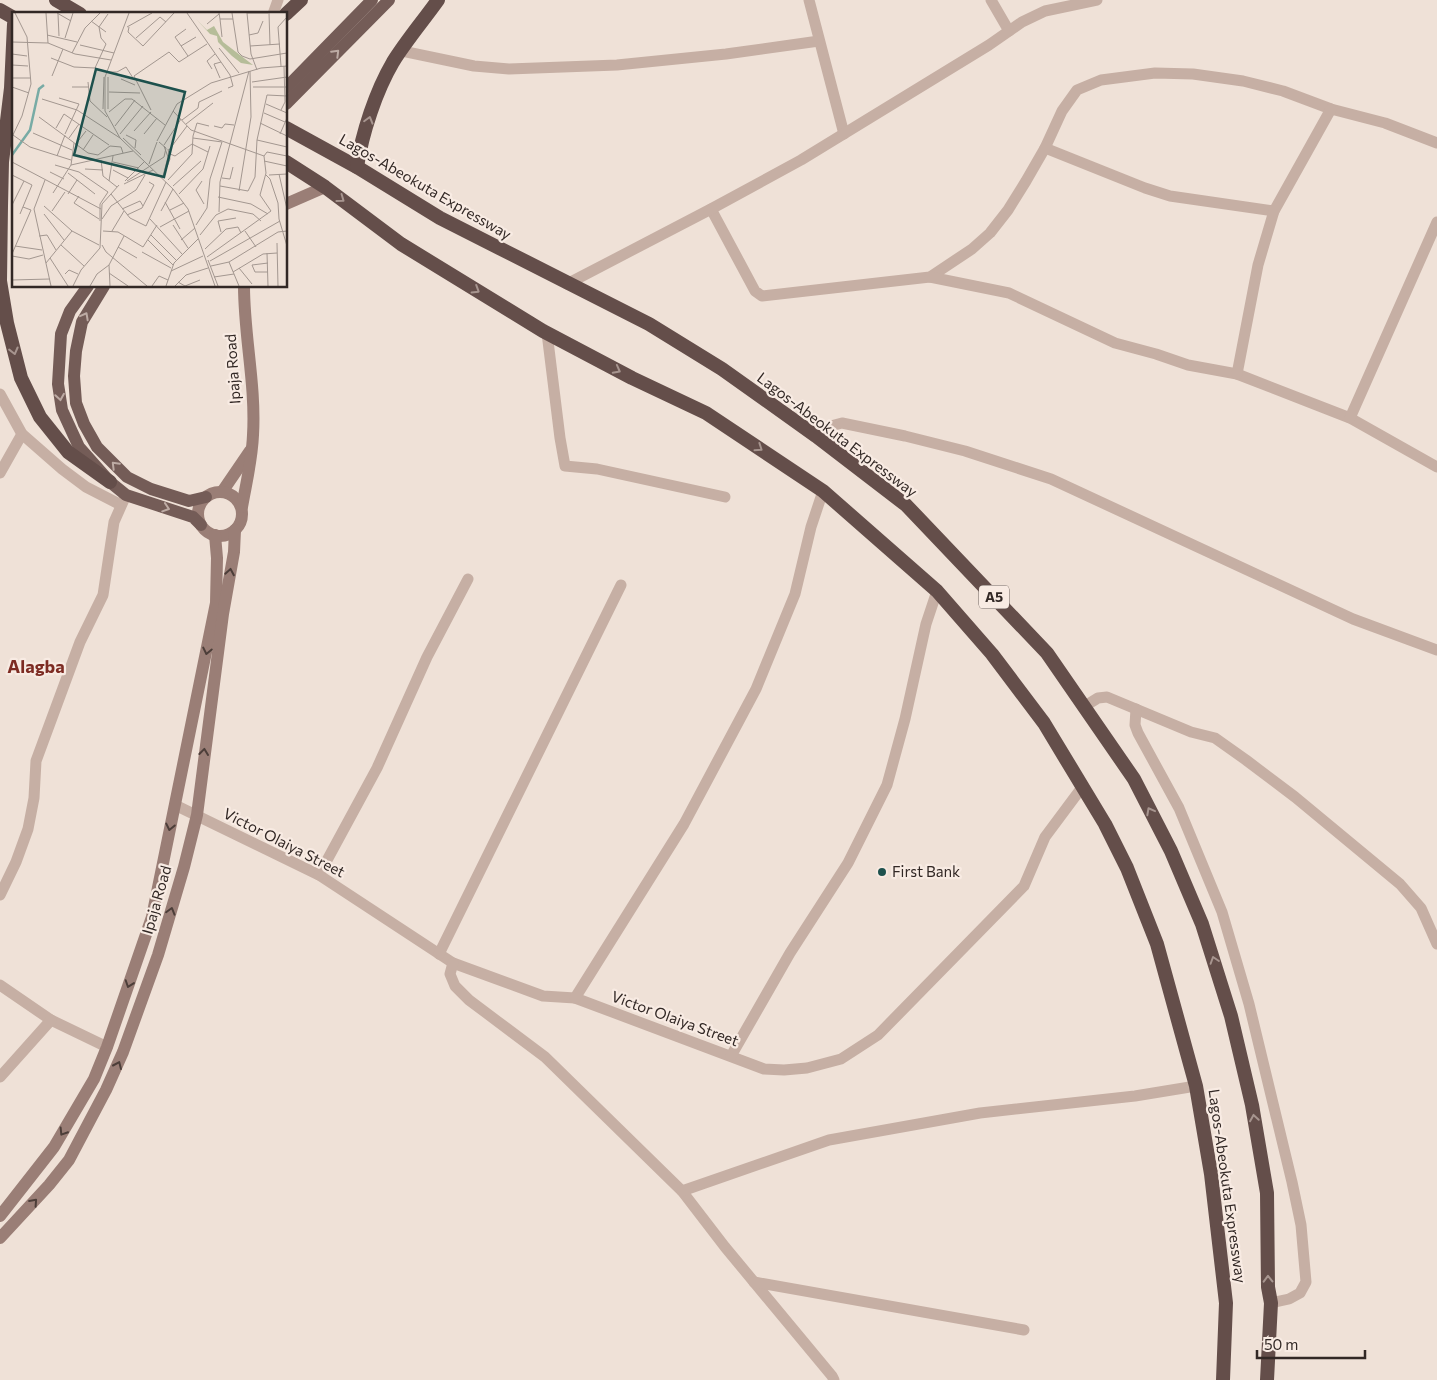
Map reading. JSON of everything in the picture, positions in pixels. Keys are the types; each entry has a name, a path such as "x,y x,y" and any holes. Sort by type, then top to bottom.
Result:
{"highway":[{"path":"56,0 77,12"},
{"path":"288,12 301,0"},
{"path":"357,167 372,111 382,84 393,62 438,0"},
{"path":"0,10 12,17"},
{"path":"12,67 1,164 0,281 7,323 21,378 40,417 68,452 110,482"},
{"name":"Lagos-Abeokuta Expressway","path":"288,129 357,167 440,218 567,284 650,324 722,369 816,436 906,505 1047,653 1134,779 1172,851 1202,924 1231,1016 1252,1105 1267,1194 1268,1287 1271,1303 1268,1380"},
{"name":"Lagos-Abeokuta Expressway","path":"288,163 401,244 547,333 632,378 706,413 823,491 937,591 1010,677 1044,723 1083,786 1128,868 1157,944 1196,1086 1211,1174 1226,1303 1223,1380"}],"main road":[{"path":"288,99 293,86 372,0"},
{"path":"293,86 389,0"},
{"path":"288,203 324,188"},
{"path":"87,288 70,311 61,334 58,384 62,410 79,447 124,500 193,517 205,530 215,535 222,536 235,530 242,520 242,507 234,497 222,492 189,501 151,489 127,477 97,447 84,424 76,403 74,376 76,351 82,322 103,288"},
{"name":"Ipaja Road","path":"242,507 253,436 252,391 244,288"},
{"name":"Ipaja Road","path":"222,492 251,449"},
{"path":"201,525 198,513 206,497"},
{"name":"Ipaja Road","path":"0,1238 49,1186 69,1160 124,1052 158,955 197,815 235,530"},
{"name":"Ipaja Road","path":"0,1216 54,1147 94,1078 107,1047 152,917 216,603 217,558 215,535"}],"street":[{"path":"274,12 278,0"},
{"path":"809,0 844,134"},
{"path":"991,0 1009,31"},
{"path":"567,284 711,209 844,134 1044,11 1097,0"},
{"path":"402,51 474,66 509,69 617,65 726,54 819,41"},
{"path":"930,278 972,249 990,233 1008,210 1045,148 1062,111 1077,90 1101,80 1155,73 1193,74 1251,83 1283,91 1331,109 1385,123 1437,143"},
{"path":"1237,374 1258,265 1274,211 1331,109"},
{"path":"1045,148 1170,196 1274,211"},
{"path":"711,209 754,291 762,296 930,278 1009,293 1115,342 1188,365 1237,374 1350,418 1437,467"},
{"path":"1350,418 1437,222"},
{"path":"547,333 565,466 597,469 725,497"},
{"path":"0,394 22,434 62,469 86,487 124,500 114,522 103,595 80,642 36,761 34,798 28,829 16,862 0,894"},
{"path":"816,436 827,427 842,423 905,436 1010,464 1051,479 1353,619 1437,650"},
{"path":"0,473 22,434"},
{"path":"575,998 684,824 756,689 795,594 811,528 823,491"},
{"path":"319,875 377,768 427,656 468,579"},
{"path":"439,954 621,585"},
{"path":"730,1056 790,953 848,863 887,785 905,719 926,624 937,591"},
{"path":"1085,706 1098,698 1107,697 1190,732 1215,738 1295,797 1400,884 1421,908 1437,944"},
{"path":"1136,709 1134,718 1138,733 1179,808 1222,912 1259,1042 1292,1182 1301,1225 1306,1282 1300,1292 1289,1299 1271,1303"},
{"name":"Victor Olaiya Street","path":"175,805 319,875 453,964 543,996 575,998 764,1069 784,1070 807,1068 842,1059 878,1035 1024,886 1045,837 1083,786"},
{"path":"453,964 450,974 455,986 469,1000 544,1057 682,1191 834,1379"},
{"path":"0,985 50,1020 107,1047"},
{"path":"0,1077 50,1020"},
{"path":"682,1191 829,1140 980,1112 1134,1096 1196,1086"},
{"path":"754,1282 1024,1330"}],"place":[{"name":"First Bank","path":"882,872"}],"district":[{"name":"Alagba","path":"36,667"}]}
